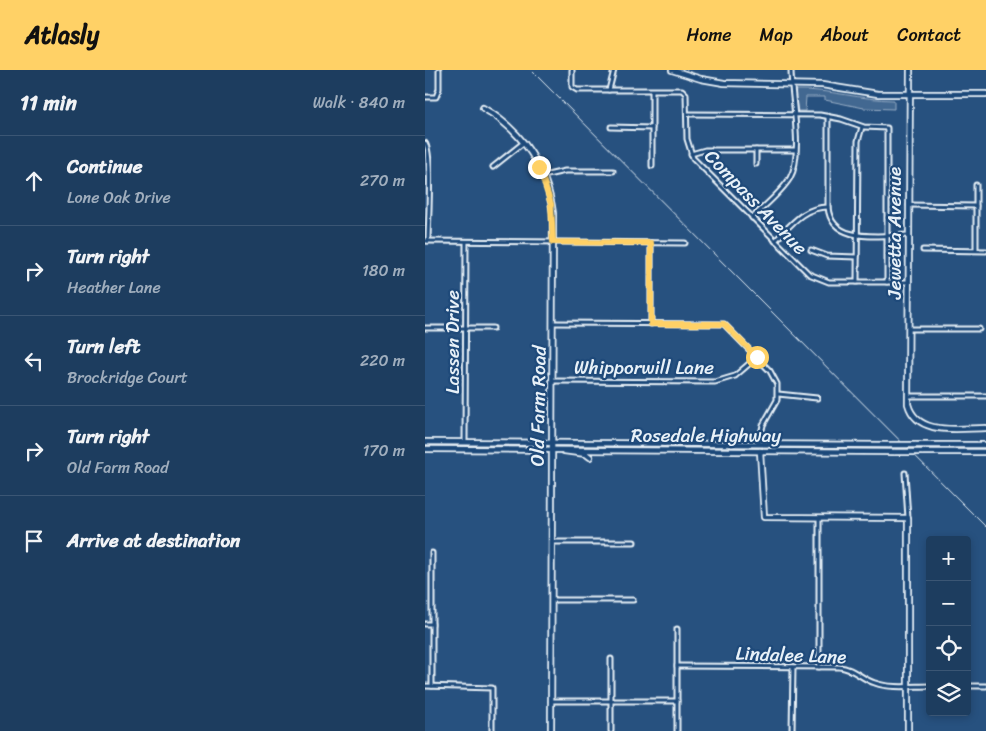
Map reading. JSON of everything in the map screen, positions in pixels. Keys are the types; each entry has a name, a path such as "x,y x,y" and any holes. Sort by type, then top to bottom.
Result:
{"street":[{"path":"425,97 436,97 439,89 439,70"},
{"name":"Compass Avenue","path":"571,70 572,86 577,90 682,90 686,94 687,139 691,154 699,165 813,277 829,282 909,282"},
{"path":"609,90 614,70"},
{"path":"672,70 701,79 724,83 822,85 870,93 986,94"},
{"path":"752,218 789,180 795,164 795,115 791,70"},
{"name":"Jewetta Avenue","path":"908,396 910,70"},
{"path":"652,91 652,166"},
{"name":"Old Farm Road","path":"483,108 507,125 524,143 543,176 551,204 553,242 551,731"},
{"path":"687,114 828,116 862,127 887,128 887,282"},
{"path":"828,116 828,207 829,216 837,228 845,233 909,235"},
{"path":"611,127 652,128"},
{"path":"857,282 858,141 862,127"},
{"path":"426,143 429,163 426,241 685,243"},
{"path":"493,167 524,143"},
{"path":"691,154 705,150 795,150"},
{"path":"756,150 756,164"},
{"path":"543,176 565,171 613,171"},
{"path":"976,185 976,250"},
{"path":"909,205 977,206"},
{"path":"775,241 806,211 818,207 828,207"},
{"name":"Lassen Drive","path":"465,442 466,242"},
{"path":"651,243 651,324"},
{"path":"811,250 827,256 857,257"},
{"path":"923,250 986,250"},
{"path":"553,323 724,324 773,375 777,394 775,404 763,425 759,444 755,448 723,448 715,450"},
{"path":"425,328 493,328"},
{"path":"909,329 979,329"},
{"name":"Whipporwill Lane","path":"553,381 715,382 735,376 757,357"},
{"path":"777,394 817,398"},
{"path":"986,396 908,396 912,414 926,426 986,428"},
{"name":"Rosedale Highway","path":"425,442 986,445"},
{"path":"461,449 466,446 496,443"},
{"path":"616,450 621,447 664,444"},
{"path":"834,445 818,447 763,447 760,450 763,517 908,518"},
{"name":"Rosedale Highway","path":"425,449 986,451"},
{"path":"561,450 586,454 590,458"},
{"path":"905,472 908,518 908,731"},
{"path":"819,518 819,667"},
{"path":"551,542 633,542"},
{"path":"432,553 432,686"},
{"path":"551,600 633,600"},
{"path":"425,624 432,624"},
{"path":"677,629 677,731"},
{"path":"611,660 611,731"},
{"name":"Lindalee Lane","path":"677,666 850,669 881,685 926,686"},
{"path":"792,731 793,667"},
{"path":"425,686 492,688 492,731"},
{"path":"971,686 986,686"},
{"path":"551,701 677,701"}],"shaded area":[{"path":"796,90 821,91 894,100 894,109 864,108 825,100 825,97 806,97 805,111 798,111 795,96"}],"railway":[{"path":"531,70 986,527"}],"route":[{"path":"539,167 547,186 553,213 553,242 651,243 651,324 724,324 757,357"}]}
